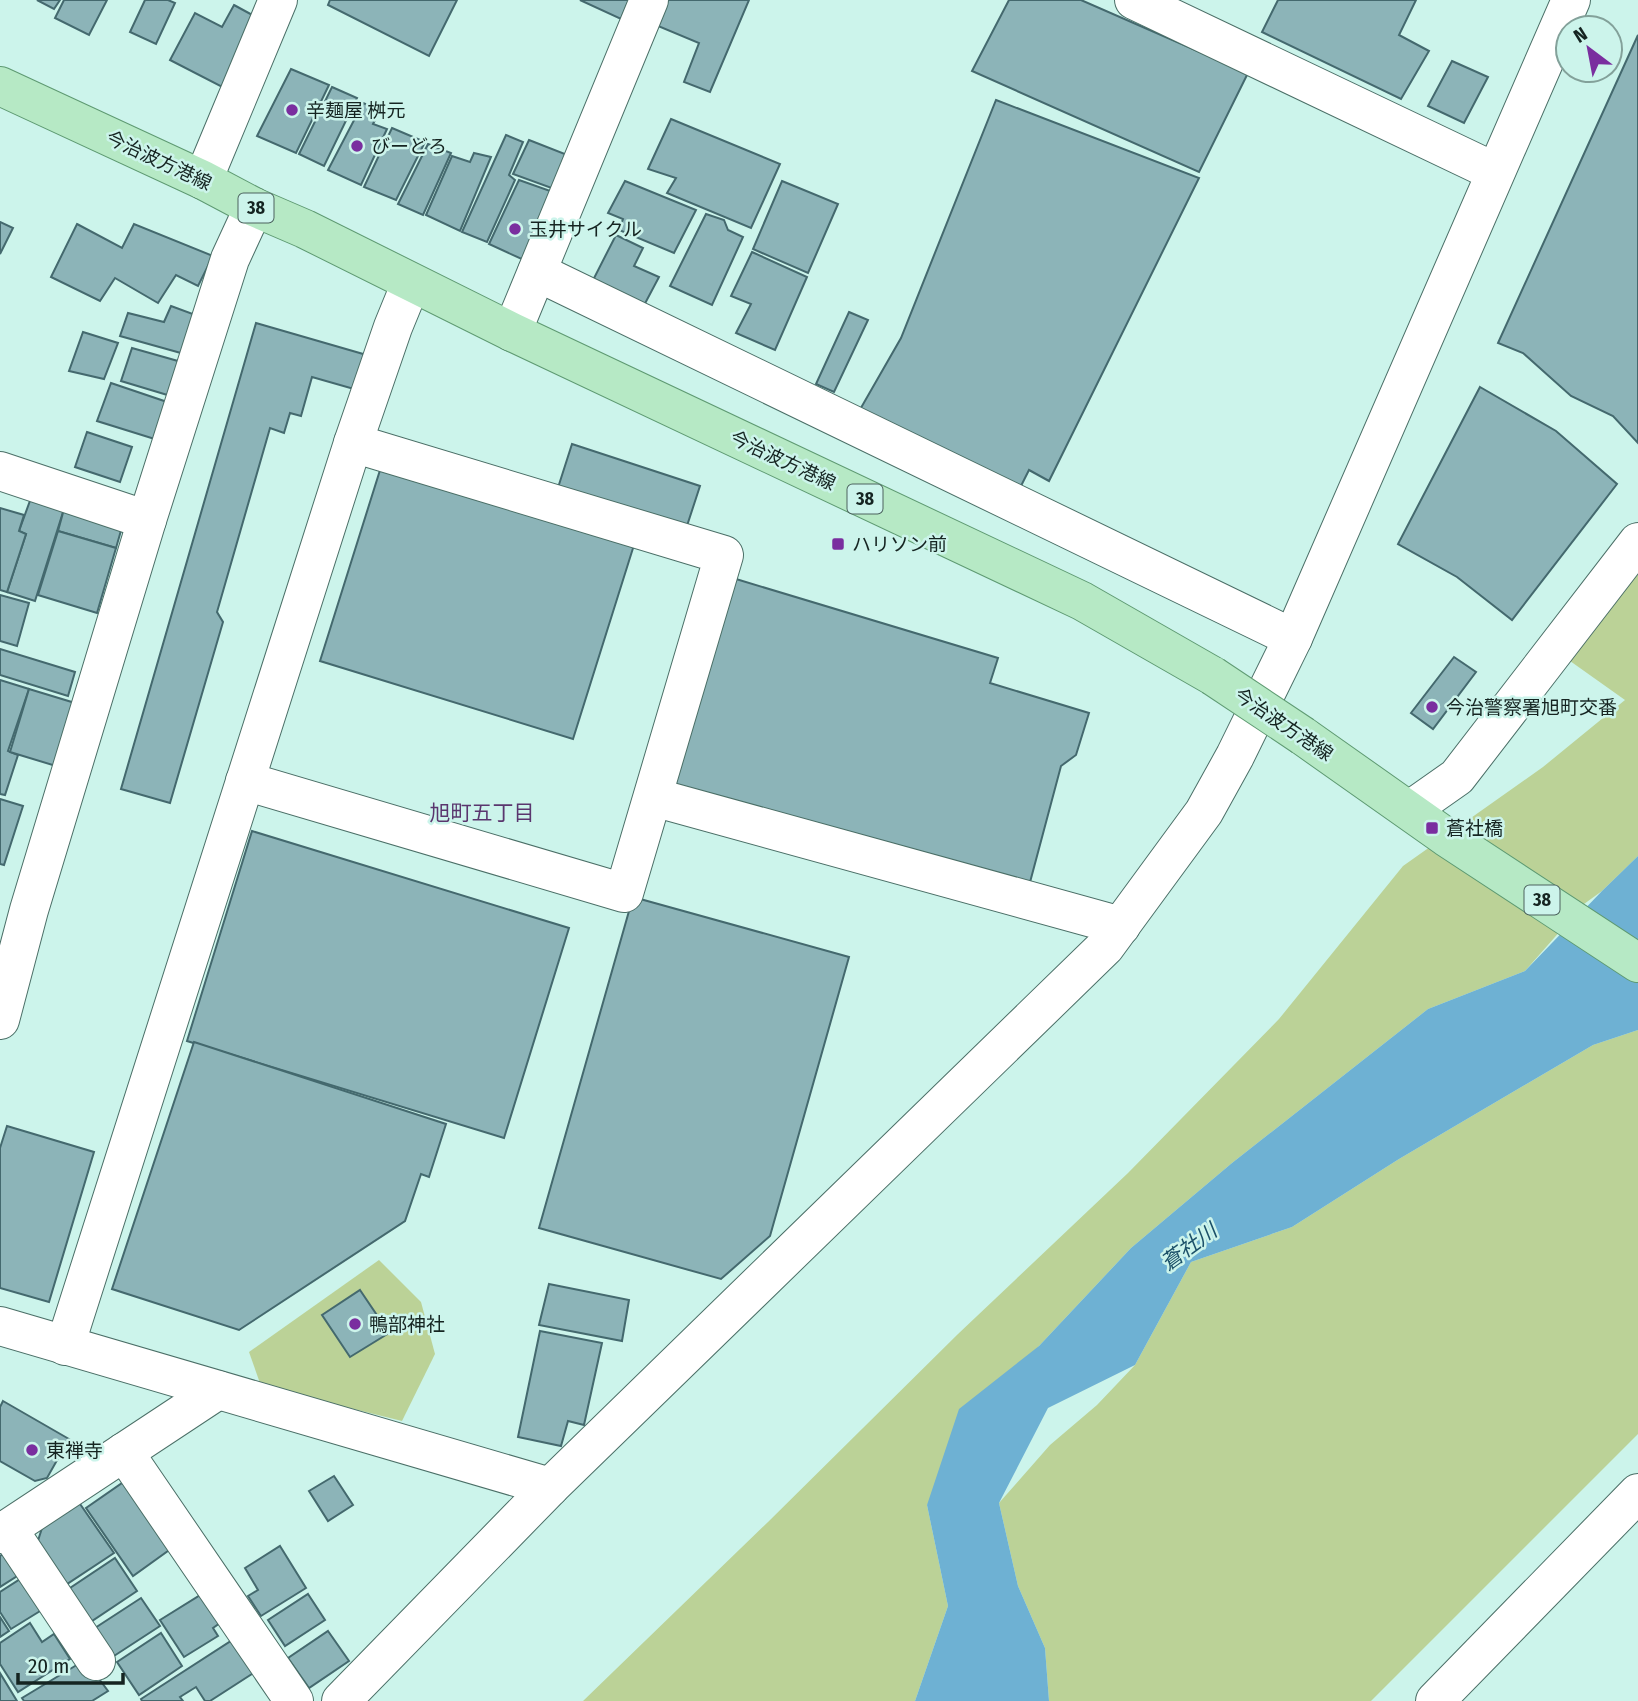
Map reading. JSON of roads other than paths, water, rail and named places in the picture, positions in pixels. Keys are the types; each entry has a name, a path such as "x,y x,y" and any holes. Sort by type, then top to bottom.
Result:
{"main road":[{"name":"今治波方港線","path":"0,86 1082,601 1213,676 1446,837 1638,963"}],"street":[{"path":"202,180 278,0"},
{"path":"512,332 649,0"},
{"path":"1134,0 1494,172"},
{"path":"341,1701 550,1487 1096,957 1204,812 1236,756 1293,638 1571,0"},
{"path":"0,1020 15,906 147,520 230,259 254,207"},
{"path":"537,272 1293,638"},
{"path":"65,1346 353,443 411,283"},
{"path":"245,781 624,893 724,555 353,443"},
{"path":"0,471 147,520"},
{"path":"1410,810 1457,776 1638,542"},
{"path":"653,797 1121,926"},
{"path":"0,1326 550,1487"},
{"path":"96,1661 4,1532 218,1390"},
{"path":"124,1452 294,1701"},
{"path":"1435,1701 1638,1493"}],"water":[{"name":"蒼社川","path":"1638,856 1638,1030 1593,1045 1399,1159 1292,1227 1191,1262 1135,1365 1048,1408 999,1503 1018,1586 1045,1648 1049,1701 915,1701 948,1606 927,1505 959,1409 1039,1346 1131,1248 1232,1163 1428,1009 1525,971"}],"place":[{"name":"辛麺屋 桝元","path":"292,110"},
{"name":"びーどろ","path":"357,146"},
{"name":"玉井サイクル","path":"515,229"},
{"name":"ハリソン前","path":"838,544"},
{"name":"今治警察署旭町交番","path":"1432,707"},
{"name":"蒼社橋","path":"1432,828"},
{"name":"鴨部神社","path":"355,1324"},
{"name":"東禅寺","path":"32,1450"}],"district":[{"name":"旭町五丁目","path":"482,813"}]}
